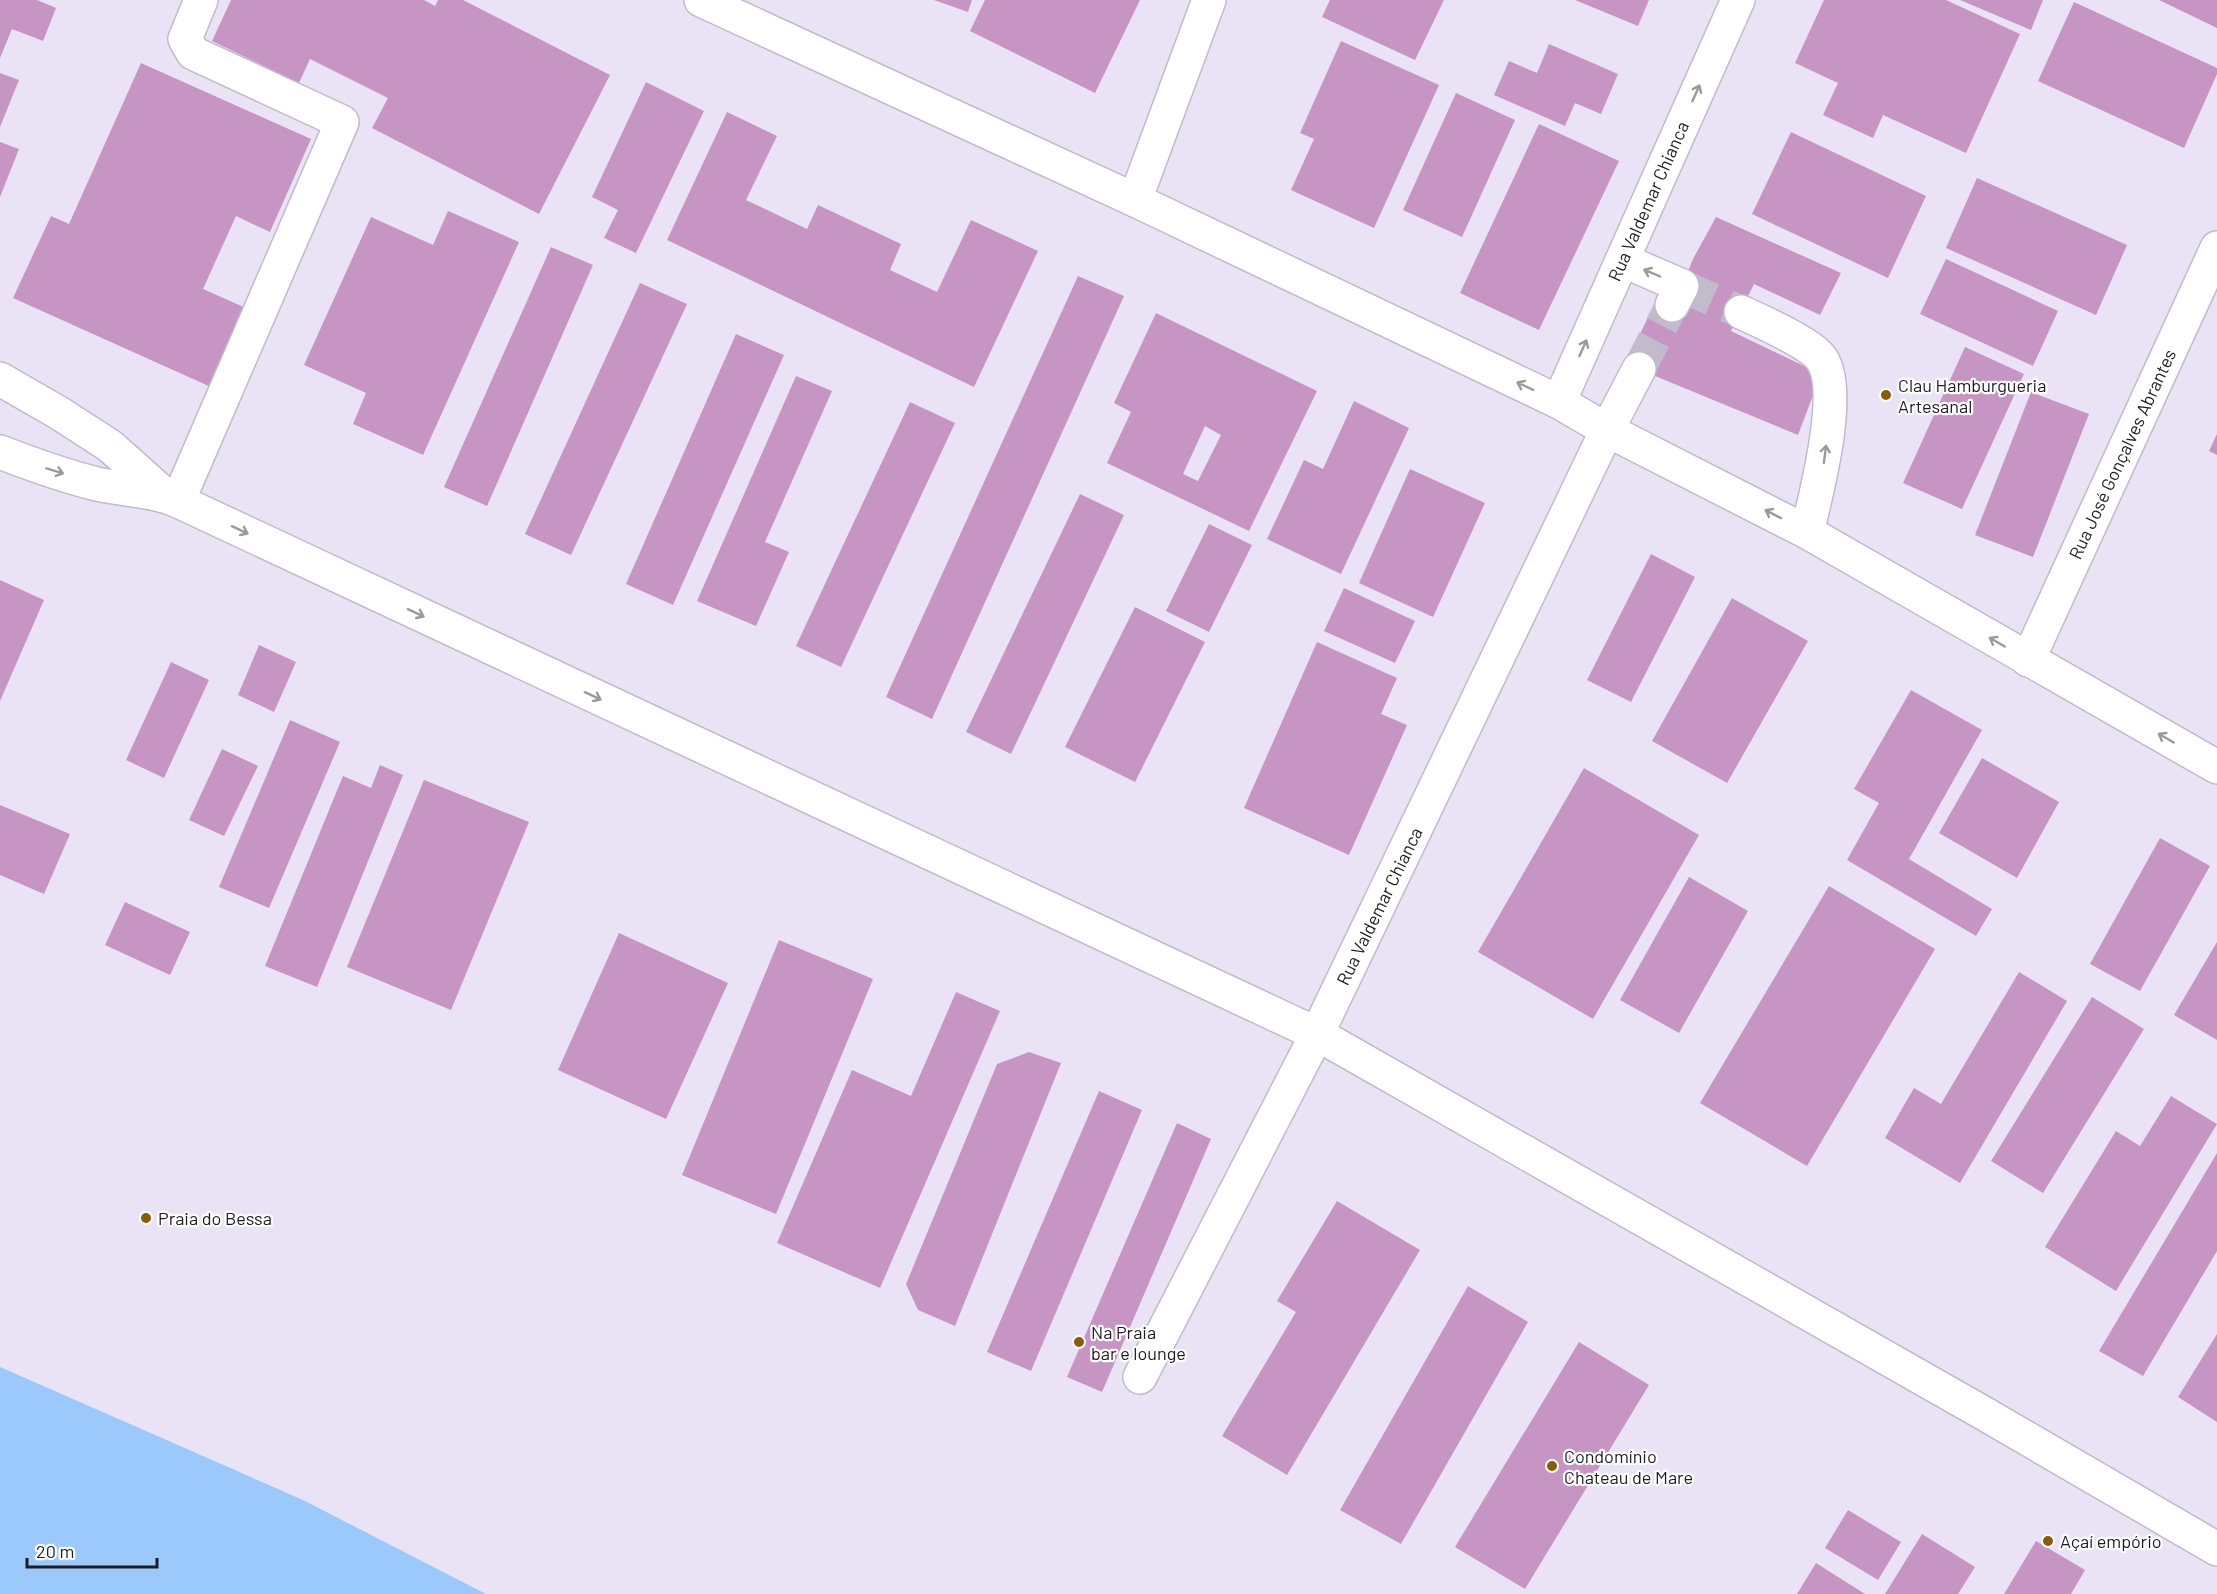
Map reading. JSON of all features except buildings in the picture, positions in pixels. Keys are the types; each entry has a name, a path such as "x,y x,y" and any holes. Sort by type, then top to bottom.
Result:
{"main road":[{"path":"172,499 211,425 342,122 193,53 185,39 201,0"},
{"path":"701,0 1135,200 1559,402 1607,430 1807,532 2217,767"},
{"path":"1135,200 1209,0"},
{"name":"Rua Valdemar Chianca","path":"1559,402 1738,0"},
{"name":"Rua José Gonçalves Abrantes","path":"2028,660 2217,248"},
{"path":"1622,260 1677,296"},
{"path":"1740,312 1796,340 1821,357 1828,376 1830,393 1825,457 1807,532"},
{"name":"Rua Valdemar Chianca","path":"1140,1377 1317,1034 1607,430 1639,369"},
{"path":"0,379 110,446 172,499"},
{"path":"0,452 96,484 172,499 1317,1034 1992,1418 2217,1549"}],"water":[{"path":"0,1367 303,1500 486,1594 0,1594"}],"tunnel":[{"path":"1682,286 1741,312"},
{"path":"1639,369 1672,305"}],"place":[{"name":"Clau Hamburgueria Artesanal","path":"1886,395"},
{"name":"Praia do Bessa","path":"146,1218"},
{"name":"Na Praia bar e lounge","path":"1079,1342"},
{"name":"Condomínio Chateau de Mare","path":"1552,1466"},
{"name":"Açaí empório","path":"2048,1541"}]}
